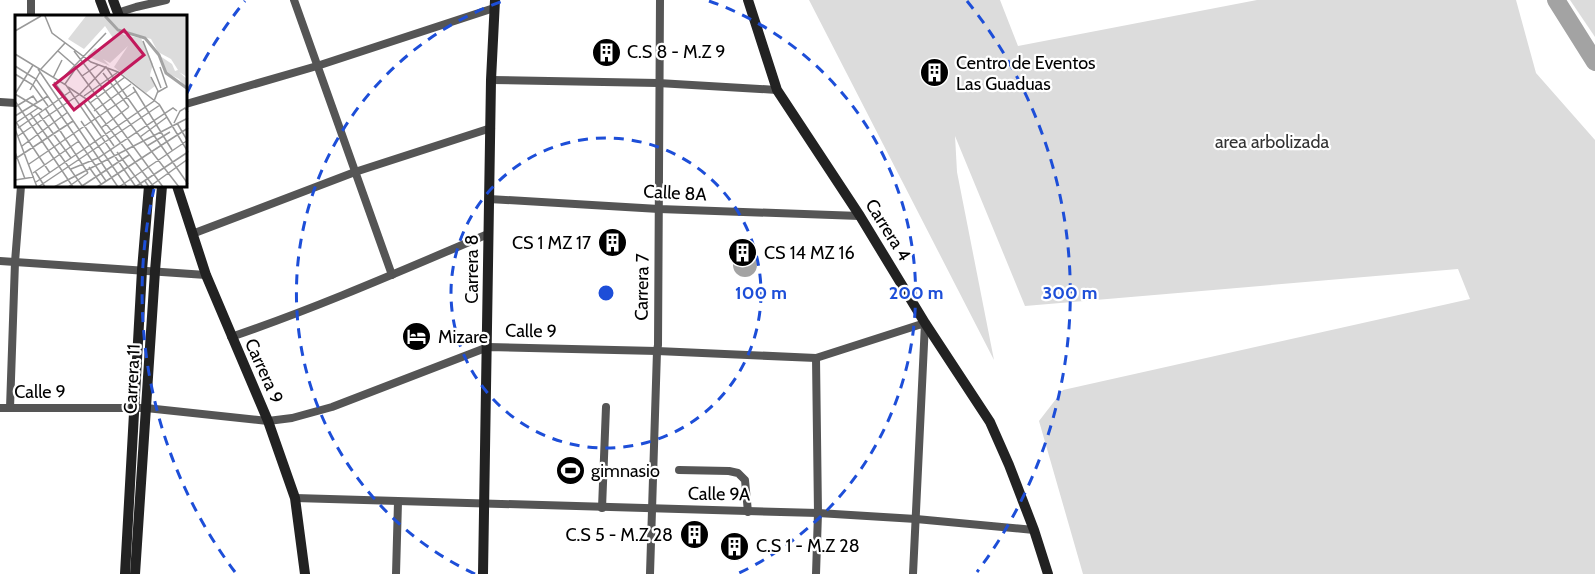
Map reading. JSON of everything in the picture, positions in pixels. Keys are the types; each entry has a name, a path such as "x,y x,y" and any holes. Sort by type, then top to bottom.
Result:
{"main road":[{"path":"100,0 114,15"},
{"path":"112,0 114,15"},
{"name":"Carrera 4","path":"748,0 777,90 860,216 990,422 1034,530 1048,574"},
{"name":"Carrera 8","path":"483,574 491,80 495,4"},
{"name":"Carrera 11","path":"135,574 141,408 142,270 149,188"},
{"name":"Carrera 11","path":"125,574 162,188"},
{"name":"Carrera 9","path":"178,188 206,275 268,421 295,498 304,574"}],"street":[{"path":"31,15 32,0"},
{"path":"114,15 166,0"},
{"path":"294,0 392,275"},
{"name":"Carrera 7","path":"650,574 658,345 660,0"},
{"path":"188,103 317,66 495,4"},
{"path":"491,80 658,83 777,90"},
{"path":"0,102 15,103"},
{"path":"192,234 355,172 491,128"},
{"path":"10,408 15,262 21,188"},
{"name":"Calle 8A","path":"489,199 659,209 860,216"},
{"path":"231,338 392,275 488,234"},
{"path":"0,261 206,275"},
{"path":"913,574 926,323"},
{"name":"Calle 9","path":"0,408 141,408 268,421 292,418 332,407 488,347 816,358 926,323"},
{"path":"816,358 818,513 816,574"},
{"path":"603,508 606,407"},
{"path":"679,470 738,473 745,480 748,512"},
{"name":"Calle 9A","path":"295,498 818,513 1034,530"},
{"path":"396,574 398,502"}],"green space":[{"name":"area arbolizada","path":"809,0 1000,0 1018,46 1257,0 1516,0 1536,73 1595,140 1595,574 1083,574 1039,421 1063,390 1470,299 1458,269 1025,306 955,136 957,172 994,360"},
{"path":"1570,0 1595,0 1595,37"}],"shaded area":[{"path":"745,253 750,254 756,260 756,270 750,276 745,277 740,276 734,270 733,265 734,260 740,254"}],"waterway":[{"path":"1556,0 1595,62"}],"place":[{"name":"C.S 8 - M.Z 9","path":"606,52"},
{"name":"Centro de Eventos Las Guaduas","path":"935,73"},
{"name":"CS 1 MZ 17","path":"612,243"},
{"name":"CS 14 MZ 16","path":"743,253"},
{"name":"Mizare","path":"417,337"},
{"name":"gimnasio","path":"570,471"},
{"name":"C.S 5 - M.Z 28","path":"694,535"},
{"name":"C.S 1 - M.Z 28","path":"735,546"}]}
